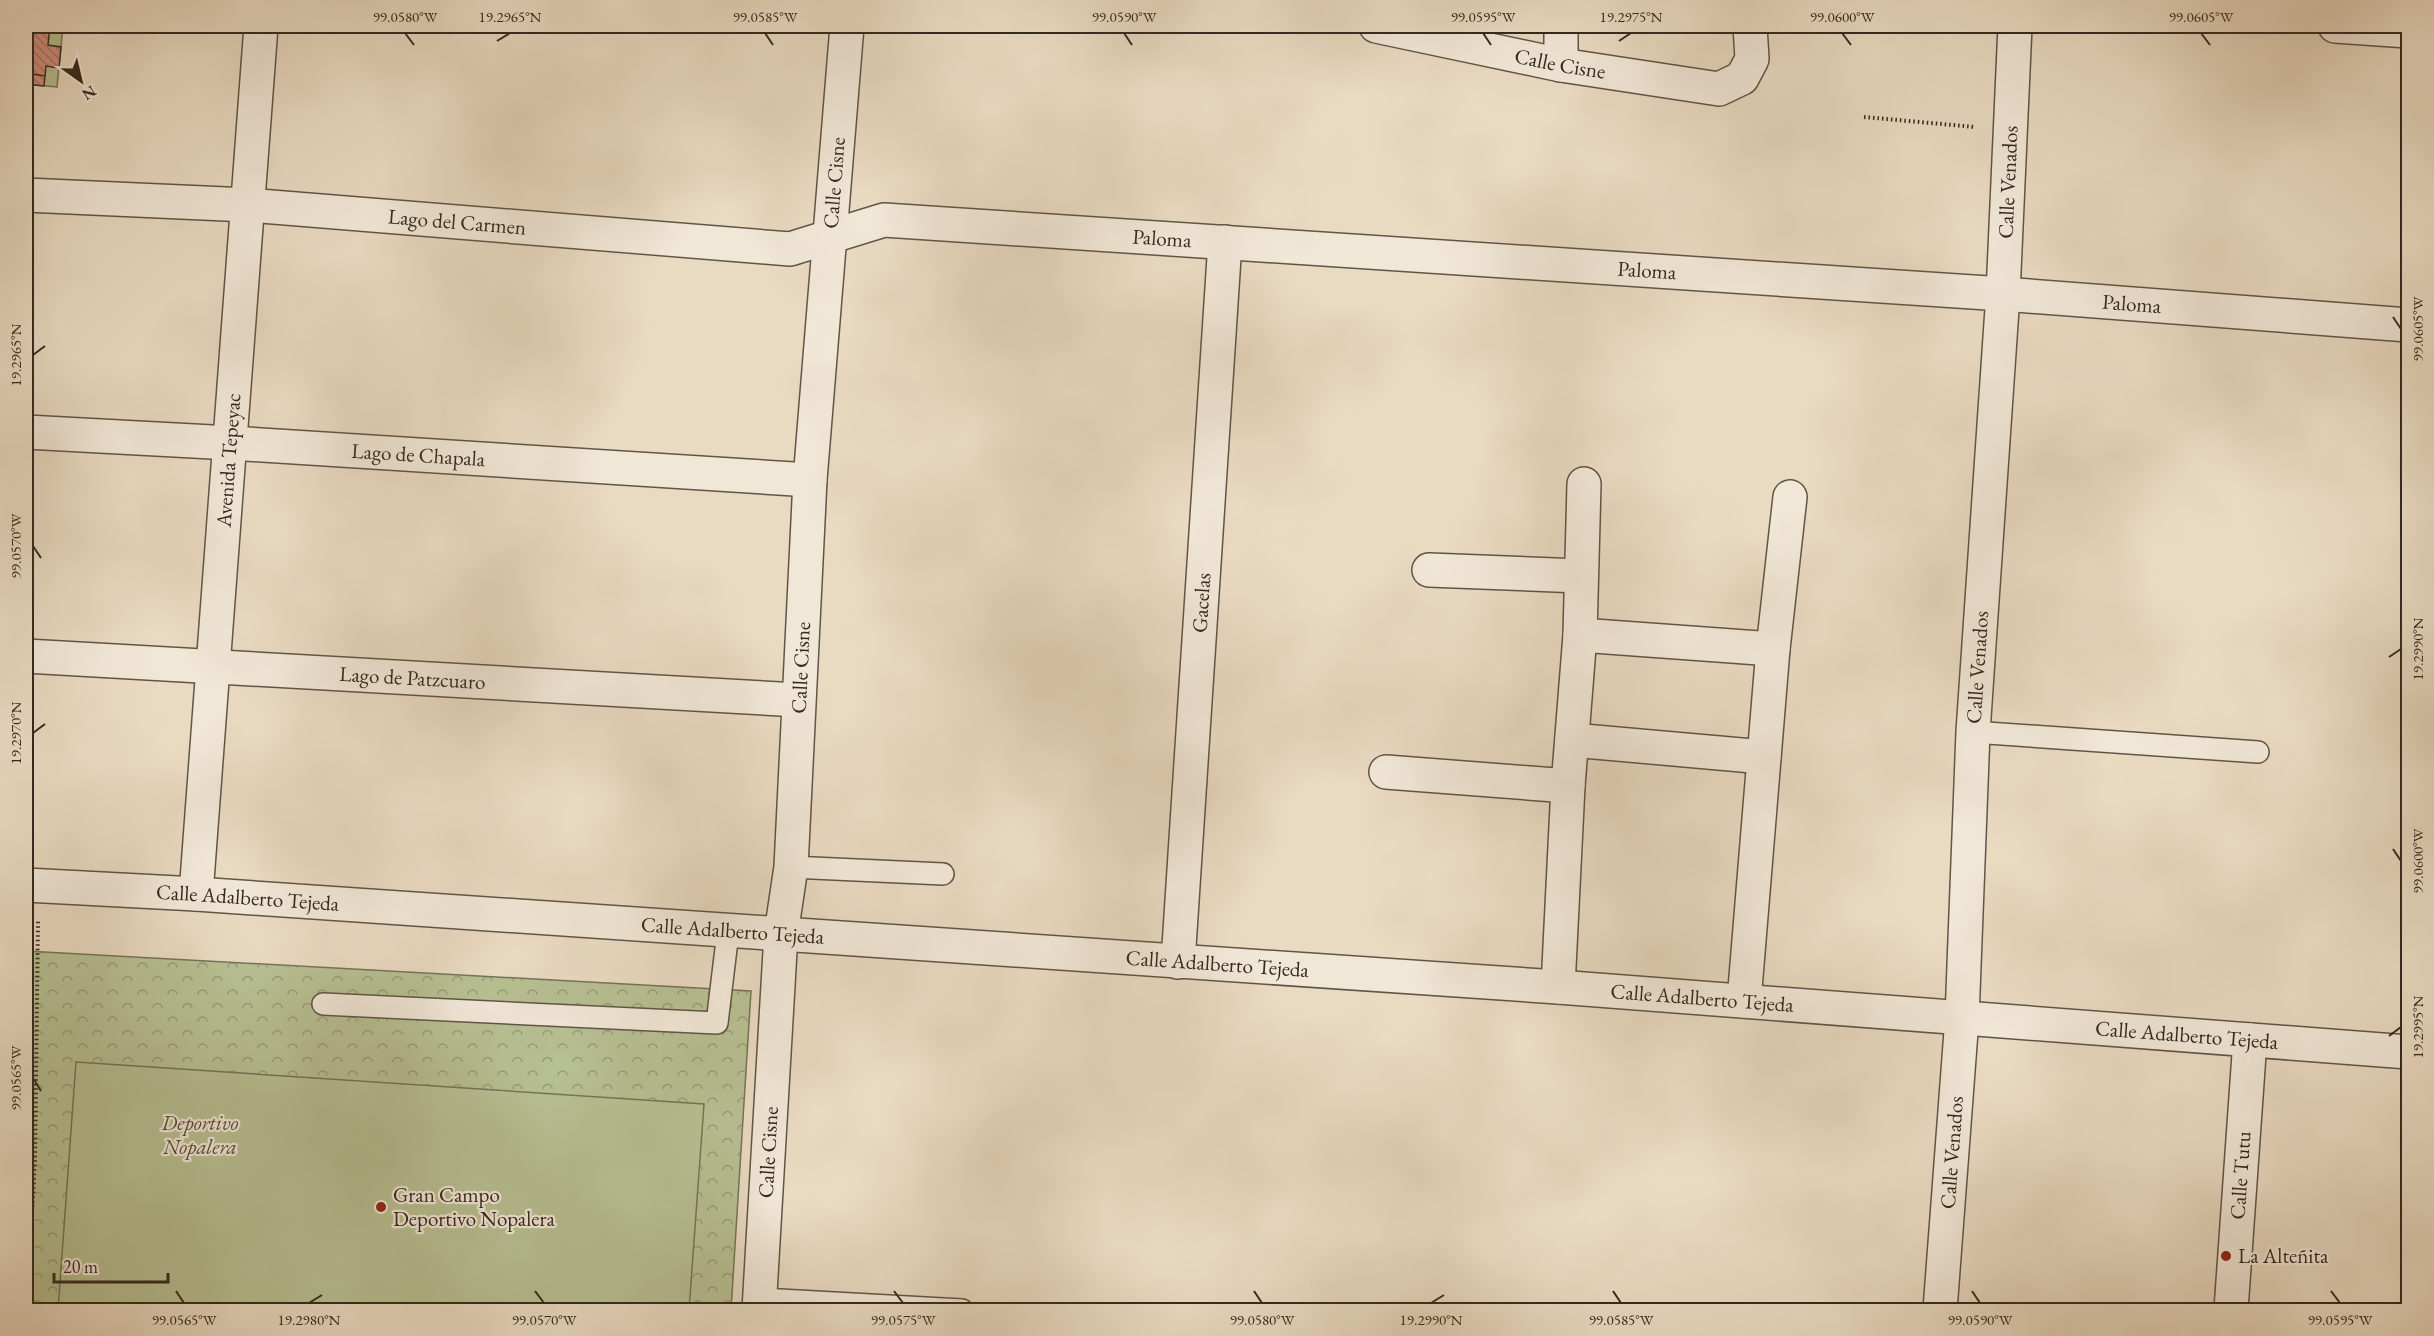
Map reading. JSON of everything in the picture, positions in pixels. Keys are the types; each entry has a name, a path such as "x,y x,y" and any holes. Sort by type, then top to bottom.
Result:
{"street":[{"name":"Avenida Tepeyac","path":"196,894 261,26"},
{"name":"Calle Cisne","path":"760,1305 781,934 791,867 810,480 847,26"},
{"name":"Calle Cisne","path":"1376,26 1561,65 1719,89 1742,78 1752,59 1750,26"},
{"path":"1561,26 1561,65"},
{"name":"Calle Venados","path":"1940,1311 1962,1018 1973,732 2003,294 2008,130 2015,26"},
{"path":"2335,26 2409,31"},
{"name":"Lago del Carmen","path":"26,195 248,205 790,249 884,220"},
{"name":"Paloma","path":"884,220 2003,294 2409,325"},
{"name":"Gacelas","path":"1178,962 1225,242"},
{"name":"Lago de Chapala","path":"26,432 810,480"},
{"path":"1558,987 1568,786 1580,635 1584,484"},
{"path":"1744,1001 1773,649 1790,497"},
{"path":"1429,570 1580,576"},
{"path":"1580,635 1773,649"},
{"name":"Lago de Patzcuaro","path":"26,656 798,700"},
{"path":"1572,740 1764,757"},
{"path":"1386,772 1568,786"},
{"name":"Calle Adalberto Tejeda","path":"32,886 196,894 1558,987 2409,1052"},
{"name":"Calle Tutu","path":"2231,1311 2250,1040"}],"lane":[{"path":"1973,732 2258,752"},
{"path":"791,867 943,874"},
{"path":"323,1004 717,1023 728,932"},
{"path":"760,1305 962,1311"}],"path":[{"path":"1864,117 2008,130"},
{"path":"27,1311 35,1159 32,886"},
{"path":"26,1158 35,1159"}],"green space":[{"path":"26,26 63,26 57,87 26,84"},
{"name":"Deportivo Nopalera","path":"26,951 751,991 731,1310 26,1310"},
{"name":"Gran Campo Deportivo Nopalera","path":"76,1062 704,1104 689,1310 58,1310"}],"building":[{"path":"26,26 50,26 48,45 61,47 59,68 46,66 44,86 26,84"},
{"path":"26,26 50,26 48,45 61,47 59,68 46,66 45,76 26,73"}],"place":[{"name":"Gran Campo Deportivo Nopalera","path":"381,1207"},
{"name":"La Alteñita","path":"2226,1256"}]}
